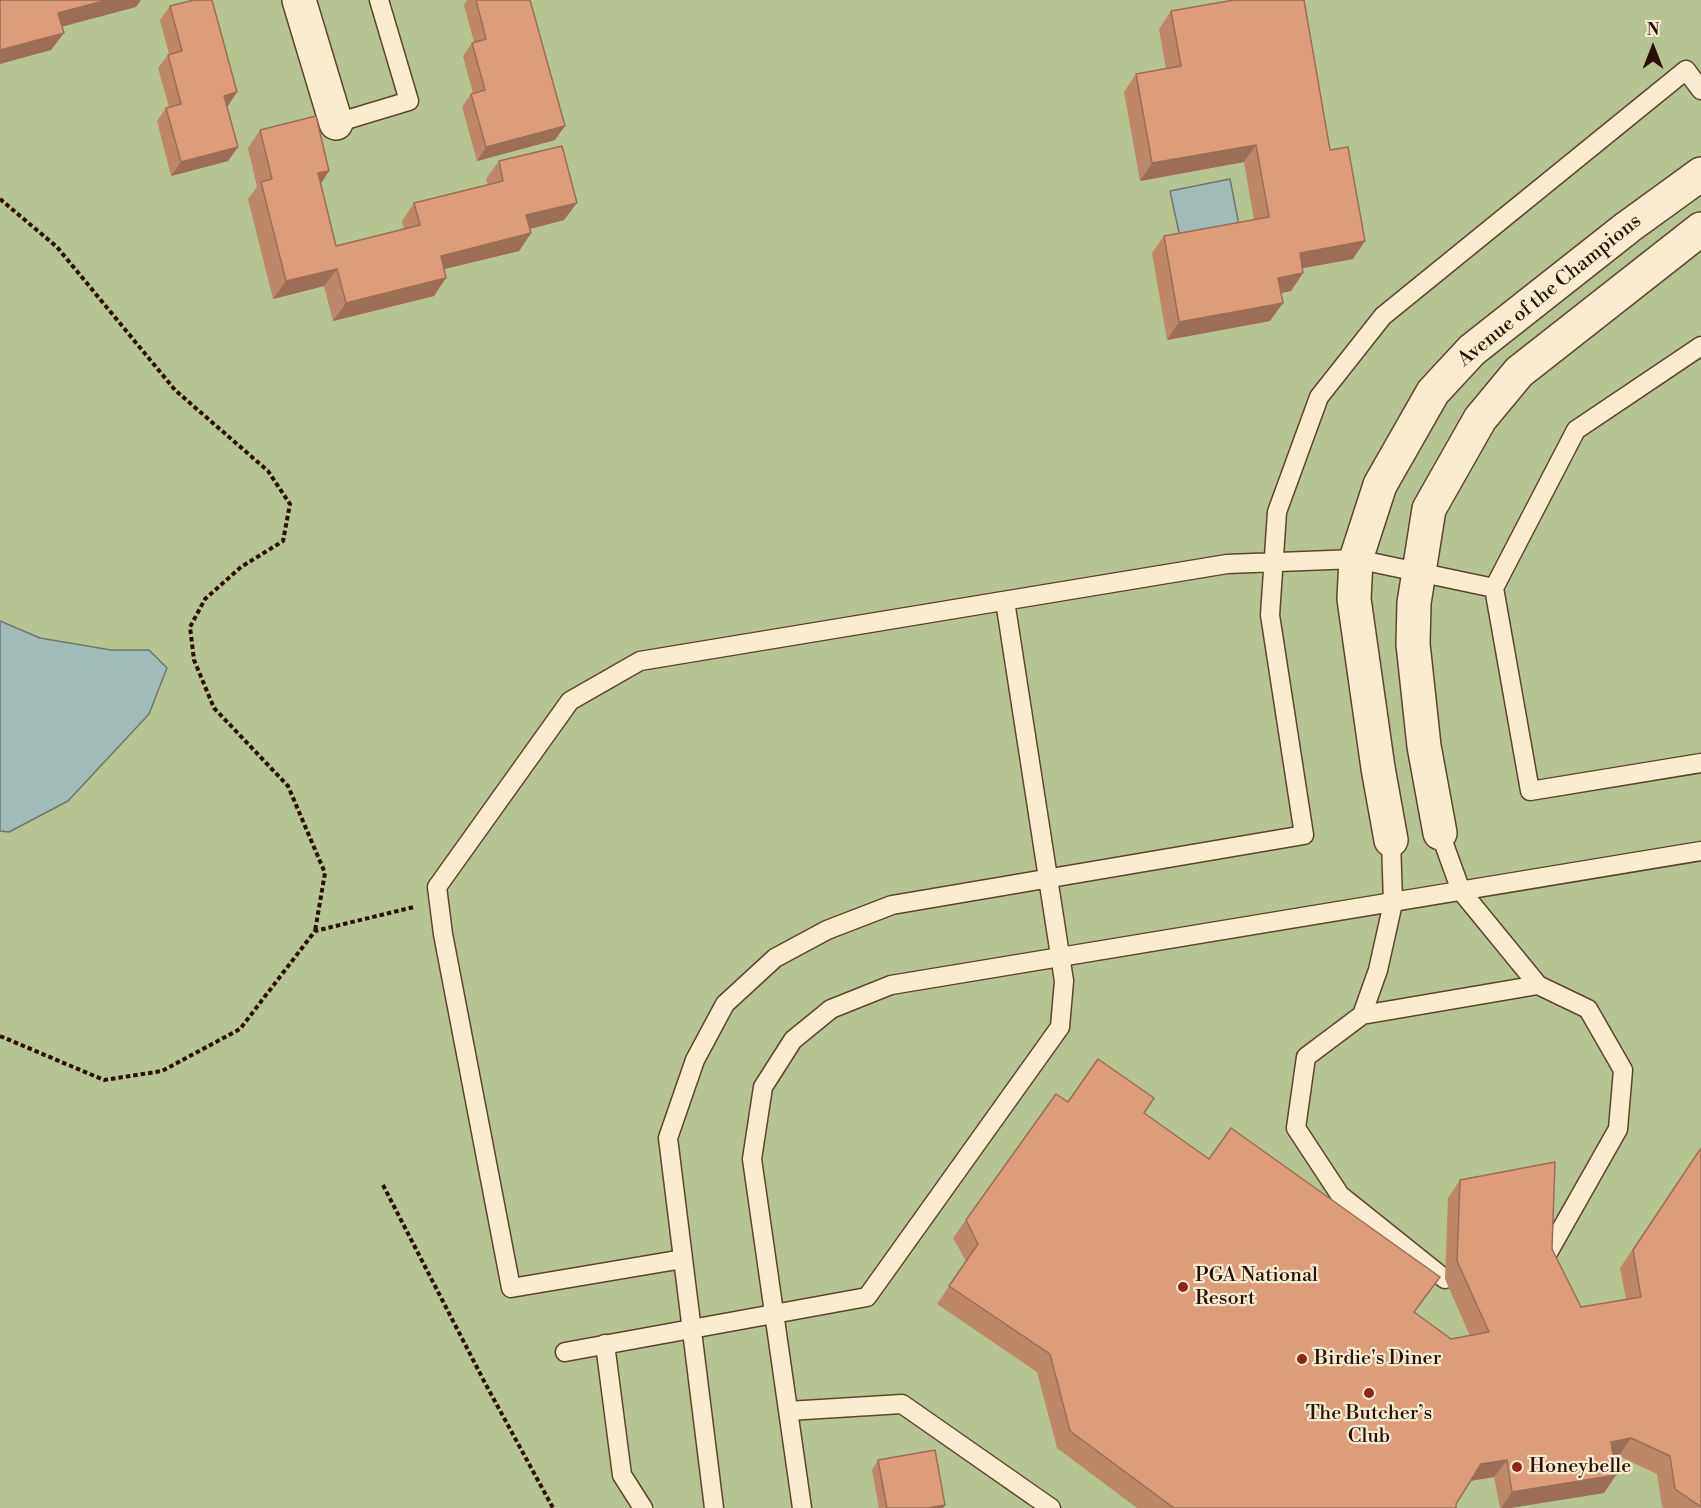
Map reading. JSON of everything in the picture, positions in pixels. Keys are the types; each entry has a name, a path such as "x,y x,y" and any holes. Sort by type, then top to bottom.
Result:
{"street":[{"path":"299,0 336,123"},
{"name":"Avenue of the Champions","path":"1391,840 1376,758 1354,599 1356,559 1380,485 1433,392 1472,351 1628,227 1701,174"},
{"path":"1440,833 1424,746 1413,644 1414,603 1429,509 1480,419 1519,372 1701,229"}],"lane":[{"path":"336,123 409,101 379,0"},
{"path":"708,1507 691,1329 668,1138 695,1060 725,1004 775,958 827,930 892,905 1304,835 1270,615 1277,512 1319,397 1383,316 1686,70 1701,90"},
{"path":"1701,346 1576,430 1494,588 1530,790 1701,763"},
{"path":"683,1259 511,1288 443,934 437,887 570,701 640,661 1227,564 1356,559 1494,588"},
{"path":"565,1352 867,1297 1060,1027 1064,981 1005,601"},
{"path":"1440,833 1461,891 1538,985 1588,1010 1623,1070 1618,1129 1540,1266"},
{"path":"1362,1015 1378,970 1393,903 1391,840"},
{"path":"802,1508 752,1159 763,1087 794,1040 831,1010 891,985 1701,851"},
{"path":"1444,1279 1340,1195 1296,1128 1306,1057 1362,1015 1538,985"},
{"path":"605,1344 622,1475 643,1508"},
{"path":"788,1411 902,1404 1051,1508"}],"path":[{"path":"0,199 57,247 176,390 268,471 290,504 283,541 241,567 206,599 190,627 194,660 214,708 288,786 325,873 315,931 240,1029 162,1071 104,1080 0,1036"},
{"path":"315,931 439,900"},
{"path":"383,1185 485,1383 554,1508"}],"green space":[{"name":"PGA National Resort","path":"0,0 1701,0 1701,1508 0,1508"}],"water":[{"path":"1230,179 1239,225 1180,237 1170,191"},
{"path":"0,621 40,638 111,650 149,650 167,668 149,714 68,801 9,832 0,831"}],"building":[{"path":"0,0 107,0 58,13 64,33 0,50"},
{"path":"194,0 212,0 237,92 224,96 238,147 181,162 166,108 181,104 168,55 182,51 170,6"},
{"path":"476,0 530,0 565,126 486,147 471,94 485,90 472,43 486,39"},
{"path":"1234,0 1304,0 1330,150 1348,147 1365,241 1300,253 1303,273 1278,278 1283,303 1179,322 1164,236 1269,217 1256,145 1152,163 1136,74 1181,66 1171,11"},
{"path":"316,116 329,171 318,173 336,246 420,225 414,203 503,181 499,161 562,146 577,203 526,215 531,233 441,256 446,278 346,303 337,269 286,281 261,182 272,179 260,130"},
{"name":"PGA National Resort","path":"1098,1059 1154,1098 1144,1113 1209,1159 1231,1128 1440,1277 1414,1312 1451,1339 1489,1332 1457,1261 1460,1180 1555,1162 1552,1249 1581,1307 1641,1297 1633,1250 1701,1148 1701,1507 1675,1489 1670,1456 1631,1438 1611,1442 1616,1475 1512,1492 1507,1460 1481,1464 1456,1504 1456,1508 1174,1508 1070,1431 1050,1354 949,1286 978,1244 966,1220 1056,1094 1068,1102"},
{"path":"935,1450 945,1505 928,1508 887,1508 878,1460"}],"place":[{"name":"PGA National Resort","path":"1183,1287"},
{"name":"Birdie's Diner","path":"1302,1359"},
{"name":"The Butcher’s Club","path":"1369,1393"},
{"name":"Honeybelle","path":"1517,1467"}]}
